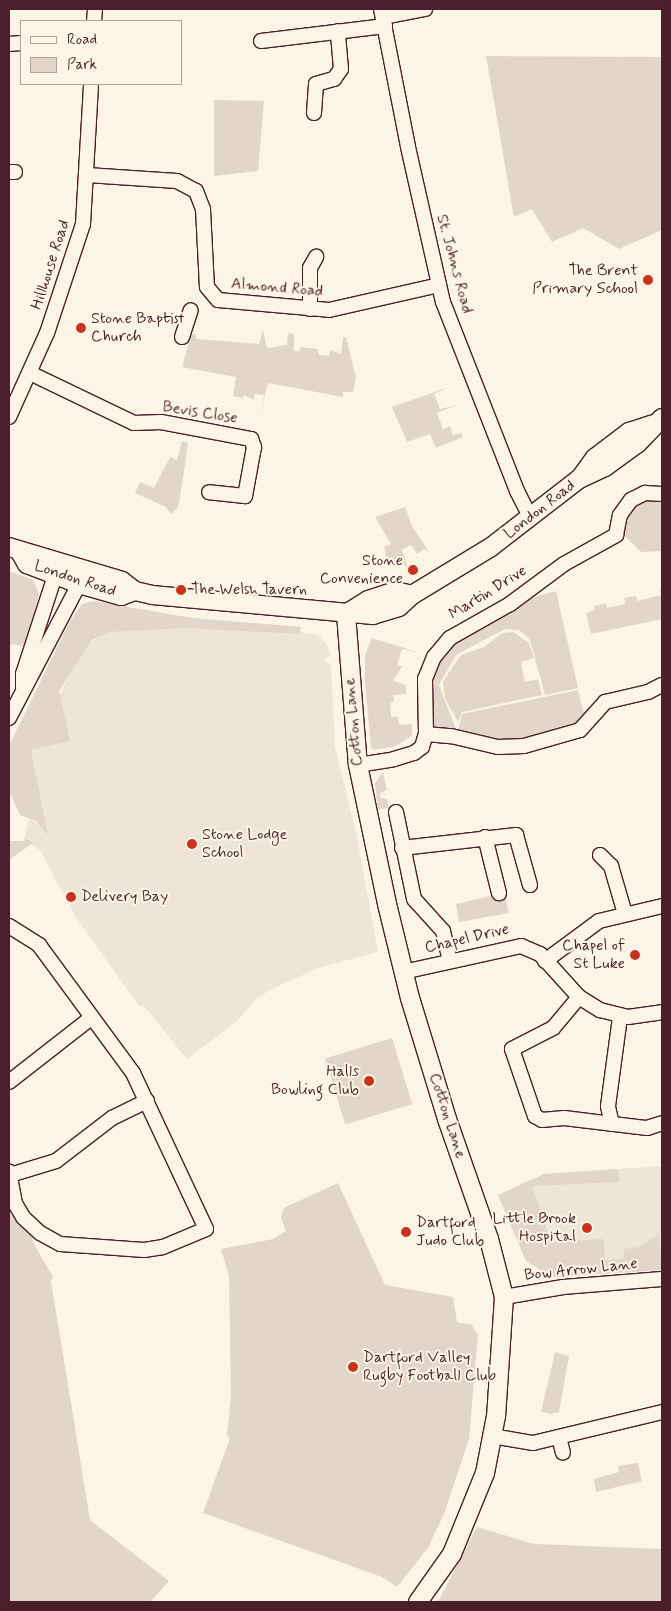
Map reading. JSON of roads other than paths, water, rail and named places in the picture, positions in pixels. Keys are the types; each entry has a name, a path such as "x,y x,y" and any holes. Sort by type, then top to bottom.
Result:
{"main road":[{"name":"London Road","path":"14,550 27,564 57,569 79,577 122,581 135,591 191,600 346,614 368,600 395,592 412,595 451,575 579,479 630,449 658,421"},
{"name":"Cotton Lane","path":"346,614 358,765 403,972 440,1097 489,1239 504,1297 502,1350 492,1436 485,1473 470,1517 452,1554 418,1602"}],"street":[{"path":"261,41 338,31 383,17 425,9"},
{"name":"St. Johns Road","path":"383,17 439,285 463,358 530,516"},
{"path":"314,113 316,84 334,79 341,69 338,31"},
{"name":"Hillhouse Road","path":"9,417 30,373 79,239 84,216 91,85"},
{"name":"Almond Road","path":"86,175 189,184 201,199 206,278 212,295 228,303 310,309 345,309 439,285"},
{"path":"310,309 310,268 316,257"},
{"path":"182,337 191,310"},
{"name":"Bevis Close","path":"30,373 134,423 161,422 251,439 254,447 245,496 209,492"},
{"name":"Martin Drive","path":"426,734 425,682 431,663 445,643 470,624 521,596 564,564 616,534 620,515 631,500 644,493 662,494"},
{"path":"23,688 23,674 57,569"},
{"path":"9,718 23,688 32,678 79,577"},
{"path":"358,765 414,753 424,744 426,734 451,736 494,746 524,746 580,730 605,702 648,692 662,686"},
{"path":"396,812 414,899 442,929 450,961"},
{"path":"402,848 485,837 516,835 530,885"},
{"path":"485,837 499,893"},
{"path":"600,855 611,866 625,914"},
{"path":"546,961 599,921 662,906"},
{"path":"9,926 38,945 133,1073 211,1227 162,1247 144,1250 64,1245 40,1233 23,1217 15,1203 9,1174 56,1161 112,1118 147,1101"},
{"name":"Chapel Drive","path":"403,972 519,945 533,950 546,961 579,997 600,1010 620,1016 662,1012"},
{"path":"579,997 556,1026 514,1047 513,1055 535,1116 542,1120 564,1118 647,1128 662,1123"},
{"path":"612,1124 608,1106 620,1016"},
{"path":"9,1082 92,1018"},
{"name":"Bow Arrow Lane","path":"504,1297 563,1286 662,1279"},
{"path":"492,1436 537,1442 662,1412"},
{"path":"559,1437 563,1453"}],"place":[{"name":"The Brent Primary School","path":"648,280"},
{"name":"Stone Baptist Church","path":"81,328"},
{"name":"Stone Convenience","path":"413,570"},
{"name":"The Welsh Tavern","path":"181,590"},
{"name":"Stone Lodge School","path":"192,844"},
{"name":"Delivery Bay","path":"71,897"},
{"name":"Chapel of St Luke","path":"635,955"},
{"name":"Halls Bowling Club","path":"369,1081"},
{"name":"Little Brook Hospital","path":"587,1228"},
{"name":"Dartford Judo Club","path":"406,1232"},
{"name":"Dartford Valley Rugby Football Club","path":"353,1367"}]}
